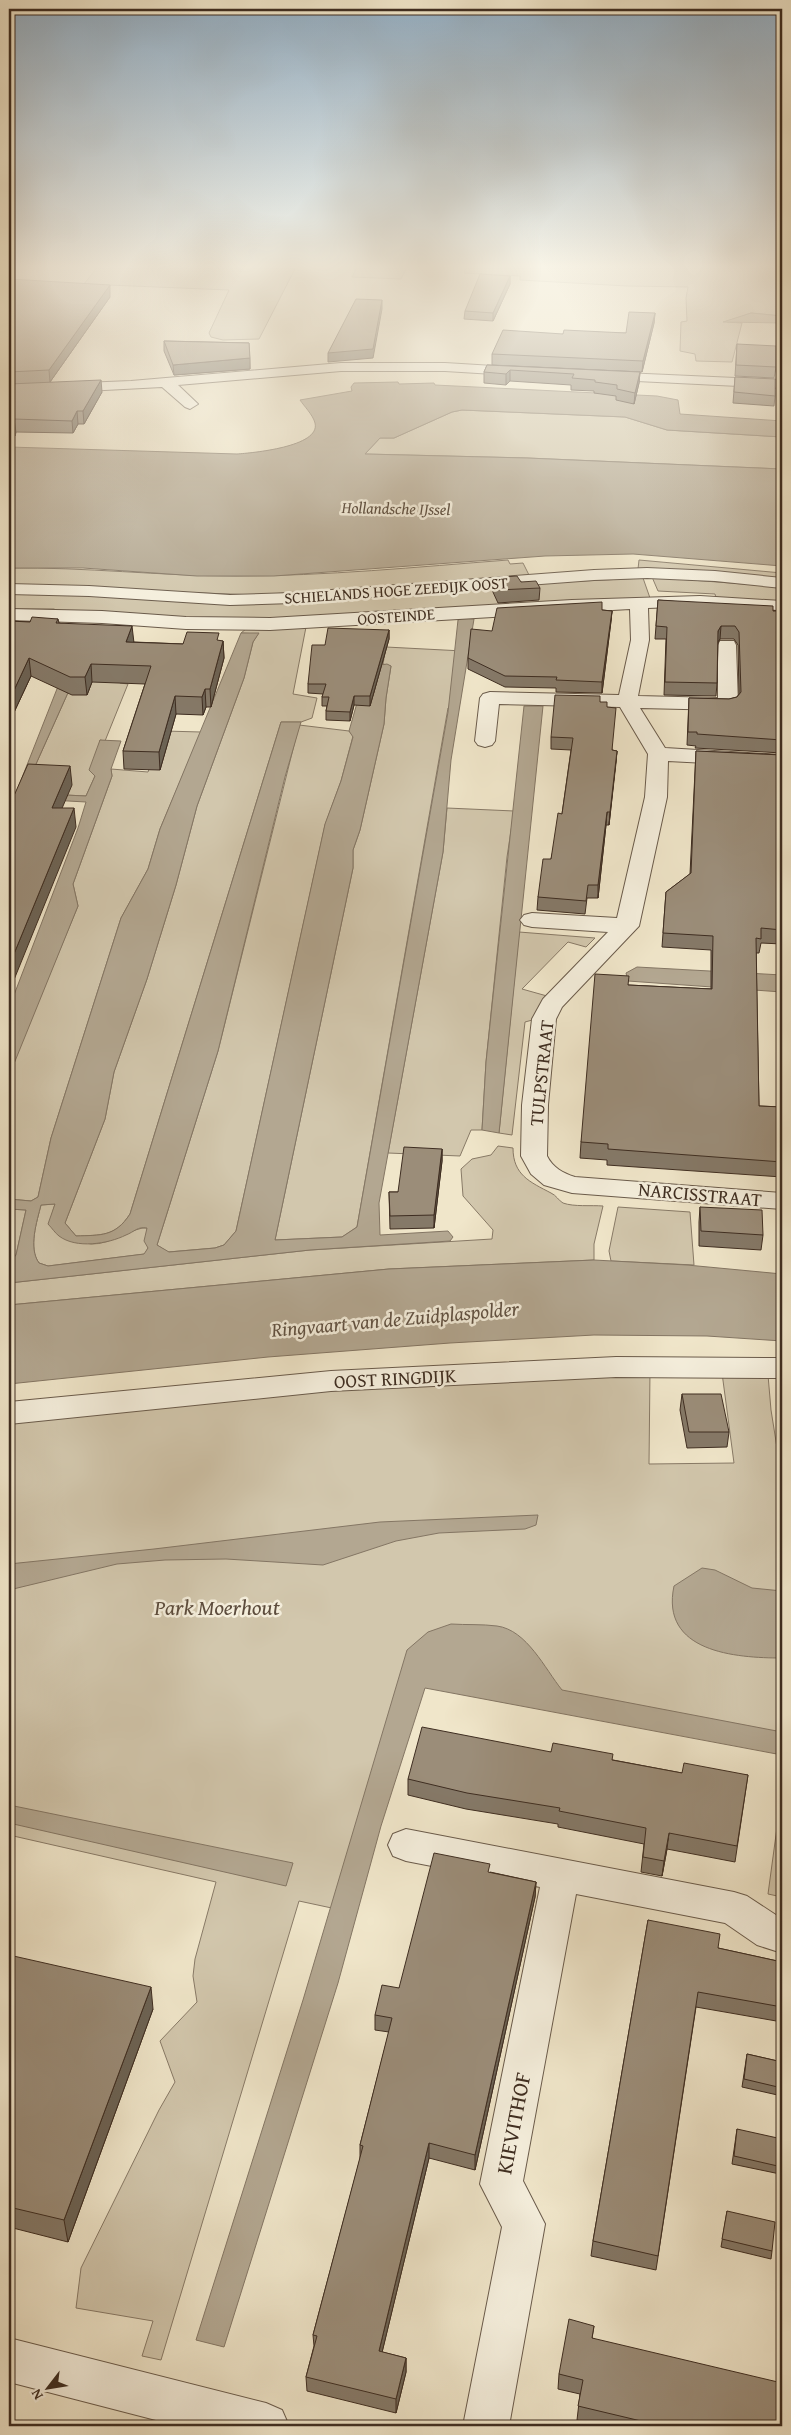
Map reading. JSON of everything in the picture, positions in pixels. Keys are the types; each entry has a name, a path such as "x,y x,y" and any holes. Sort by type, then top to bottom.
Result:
{"street":[{"path":"9,391 167,383 214,379"},
{"path":"667,379 782,384"},
{"path":"167,383 190,404"},
{"name":"SCHIELANDS HOGE ZEEDIJK OOST","path":"9,589 89,590 230,600 292,598 594,575 647,573 715,576 782,583"},
{"name":"OOSTEINDE","path":"9,615 102,617 186,623 270,624 572,605 700,601 782,606"},
{"path":"532,920 627,926 656,797 658,754 627,702 640,640 639,604"},
{"path":"485,741 490,698 728,704 727,645"},
{"path":"658,754 782,761"},
{"name":"TULPSTRAAT","path":"618,1188 572,1184 554,1179 540,1168 534,1156 535,1105 544,1019 552,1004 627,926"},
{"name":"NARCISSTRAAT","path":"618,1188 782,1201"},
{"name":"OOST RINGDIJK","path":"9,1413 331,1381 616,1367 782,1368"},
{"path":"406,1846 734,1908 771,1933 782,1936"},
{"name":"KIEVITHOF","path":"486,2426 524,2224 501,2184 561,1874"},
{"path":"9,2360 266,2426"}],"green space":[{"path":"462,410 625,417 667,430 782,437 782,469 527,458 365,454 380,438 394,438 452,412"},
{"path":"508,560 510,564 523,563 529,575 257,595 9,586 9,568 208,576 270,576 372,571"},
{"path":"639,560 782,573 782,580 638,569"},
{"path":"652,577 782,587 782,603 716,598 715,594 658,591"},
{"path":"643,578 650,598 254,621 60,612 54,609 9,609 9,593 13,592 47,592 184,601"},
{"path":"306,627 293,694 317,698 312,718 301,722 281,722 130,1214 113,1231 100,1235 76,1236 65,1223 105,1119 114,1072 147,979 176,885 197,806 244,678 253,642 258,634 241,633 246,629"},
{"path":"386,647 463,651 465,663 459,708 448,708 357,1227 342,1237 275,1240 353,868 353,850 360,830 384,724 391,666 383,664"},
{"path":"75,677 121,679 120,683 128,684 105,741 100,740 95,776 86,796 23,793"},
{"path":"299,725 349,731 353,736 341,781 325,825 236,1231 224,1245 215,1248 168,1252 157,1245 218,1051"},
{"path":"164,731 201,732 160,829 148,869 121,918 51,1138 38,1197 31,1201 9,1199 9,1076 78,906 73,884 112,776 111,769 148,772"},
{"path":"447,808 514,811 507,857 486,1062 482,1130 471,1130 460,1156 388,1153 443,852"},
{"path":"519,932 595,938 586,947 568,942 522,989 547,996 539,1006 536,1019 525,1022 512,1135 499,1133"},
{"path":"498,1146 513,1148 519,1171 530,1181 553,1194 563,1203 603,1206 594,1244 594,1260 389,1269 9,1305 9,1283 310,1250 492,1239 493,1230 463,1196 461,1169 472,1159 491,1155"},
{"path":"55,1204 49,1224 87,1243 99,1244 142,1228 147,1228 148,1248 145,1254 48,1266 39,1263 34,1250 34,1242 41,1205"},
{"path":"618,1207 690,1212 694,1265 611,1261 609,1251"},
{"path":"9,1209 26,1210 16,1255 9,1264"},
{"name":"Park Moerhout","path":"650,1371 649,1464 734,1463 722,1373 768,1375 771,1410 782,1479 782,1738 416,1669 341,1910 299,1901 161,2360 142,2356 153,2321 76,2308 81,2268 159,2110 175,2082 160,2041 197,2002 193,1976 195,1959 216,1882 9,1835 9,1421 316,1387"},
{"path":"778,1820 782,1820 782,1897 768,1894"}],"water":[{"name":"Hollandsche IJssel","path":"398,382 399,384 434,383 435,385 657,396 678,400 680,414 782,421 782,437 667,430 625,417 462,410 452,412 394,438 380,438 365,454 527,458 782,469 782,566 633,554 545,556 274,576 197,576 83,568 9,568 9,447 237,454 269,450 297,443 307,438 314,431 314,420 300,400 352,391 351,387 354,383"},
{"path":"463,618 474,619 451,760 443,852 379,1203 380,1235 448,1231 453,1237 450,1241 310,1250 9,1283 9,1264 16,1255 26,1210 9,1209 9,1199 31,1201 38,1197 51,1138 121,918 148,869 160,829 241,633 259,633 253,642 244,678 197,806 176,885 147,979 114,1072 105,1119 65,1223 76,1236 100,1235 119,1227 130,1214 281,722 301,722 285,777 218,1051 157,1245 169,1252 215,1248 224,1245 236,1231 325,824 341,781 353,737 349,731 359,696 373,696 381,665 387,664 391,666 384,724 360,830 353,850 353,868 275,1240 342,1237 357,1227 448,712 458,620","holes":["55,1204 48,1224 58,1235 66,1240 83,1244 110,1241 139,1229 147,1228 144,1241 148,1248 144,1254 48,1266 39,1263 36,1257 34,1234 41,1205"]},
{"path":"79,633 75,677 23,793 86,796 95,776 89,770 100,740 121,741 111,769 112,776 73,884 78,906 9,1076 9,1008 78,828 86,802 14,798"},
{"path":"524,706 543,706 499,1133 482,1130 486,1062"},
{"path":"637,967 782,975 782,992 628,981 626,973"},
{"name":"Ringvaart van de Zuidplaspolder","path":"594,1260 687,1265 782,1274 782,1341 707,1336 594,1335 450,1343 268,1357 9,1384 9,1305 389,1269"},
{"path":"538,1515 536,1525 525,1529 439,1533 396,1541 323,1565 226,1559 165,1560 117,1564 9,1590 9,1564 380,1522"},
{"path":"702,1568 715,1570 752,1588 782,1591 782,1658 763,1658 723,1653 705,1647 690,1638 678,1625 673,1608 674,1586"},
{"path":"451,1624 486,1625 508,1629 526,1642 562,1690 782,1732 782,1755 425,1688 381,1826 338,1983 224,2347 196,2340 303,2000 407,1650 428,1632"},
{"path":"9,1805 293,1863 286,1886 9,1823"}],"building":[{"path":"579,379 638,379 635,393 617,389 617,385 595,382 595,380"},
{"path":"735,379 775,379 775,396 734,392"},
{"path":"101,380 83,411 77,411 72,421 14,419 14,423 9,424 9,384"},
{"path":"517,576 521,582 536,581 540,588 498,590 492,578"},
{"path":"658,600 773,606 773,611 782,611 782,740 688,732 689,698 729,699 737,697 741,692 739,632 735,626 721,626 718,631 717,683 665,682 667,627 656,626"},
{"path":"602,602 602,610 612,611 602,682 556,680 557,677 505,676 468,658 471,629 492,631 497,608"},
{"path":"32,617 58,619 56,623 132,626 126,642 183,644 187,632 219,633 217,640 223,641 210,689 205,689 202,697 175,696 159,752 123,751 151,666 91,664 85,677 70,677 29,658 9,701 9,621 30,622"},
{"path":"328,628 389,630 370,696 354,696 350,712 326,711 329,697 322,697 326,684 308,684 312,645 325,645"},
{"path":"555,695 600,696 600,702 607,702 607,707 616,708 612,750 617,751 610,812 607,812 598,885 588,885 586,901 538,897 543,859 551,859 558,813 562,814 573,738 551,737"},
{"path":"696,751 782,755 782,930 761,928 761,939 756,938 759,1106 782,1107 782,1162 608,1149 608,1144 581,1142 595,974 629,976 628,985 712,989 713,936 663,933 666,892 691,873"},
{"path":"28,764 70,766 52,808 74,808 9,966 9,807"},
{"path":"404,1147 442,1149 434,1215 390,1216 389,1192 398,1192"},
{"path":"700,1207 762,1210 763,1235 701,1231"},
{"path":"682,1394 721,1394 729,1432 689,1432"},
{"path":"422,1727 551,1752 553,1743 613,1754 612,1760 682,1773 684,1763 748,1775 737,1846 669,1833 664,1861 643,1857 646,1828 559,1811 560,1808 467,1793 408,1779"},
{"path":"434,1853 490,1864 488,1872 536,1882 475,2155 429,2143 379,2351 406,2358 396,2399 306,2377 317,2336 313,2335 363,2146 360,2145 392,2018 375,2015 382,1985 399,1988"},
{"path":"648,1920 720,1934 718,1948 782,1962 782,2007 698,1992 658,2256 593,2241"},
{"path":"9,1955 151,1987 64,2220 9,2207"},
{"path":"747,2054 782,2062 782,2088 744,2079"},
{"path":"737,2129 782,2139 782,2167 734,2156"},
{"path":"727,2211 775,2222 772,2251 722,2239"},
{"path":"569,2319 594,2326 592,2338 782,2383 782,2426 662,2426 578,2406 583,2380 559,2374"}]}
